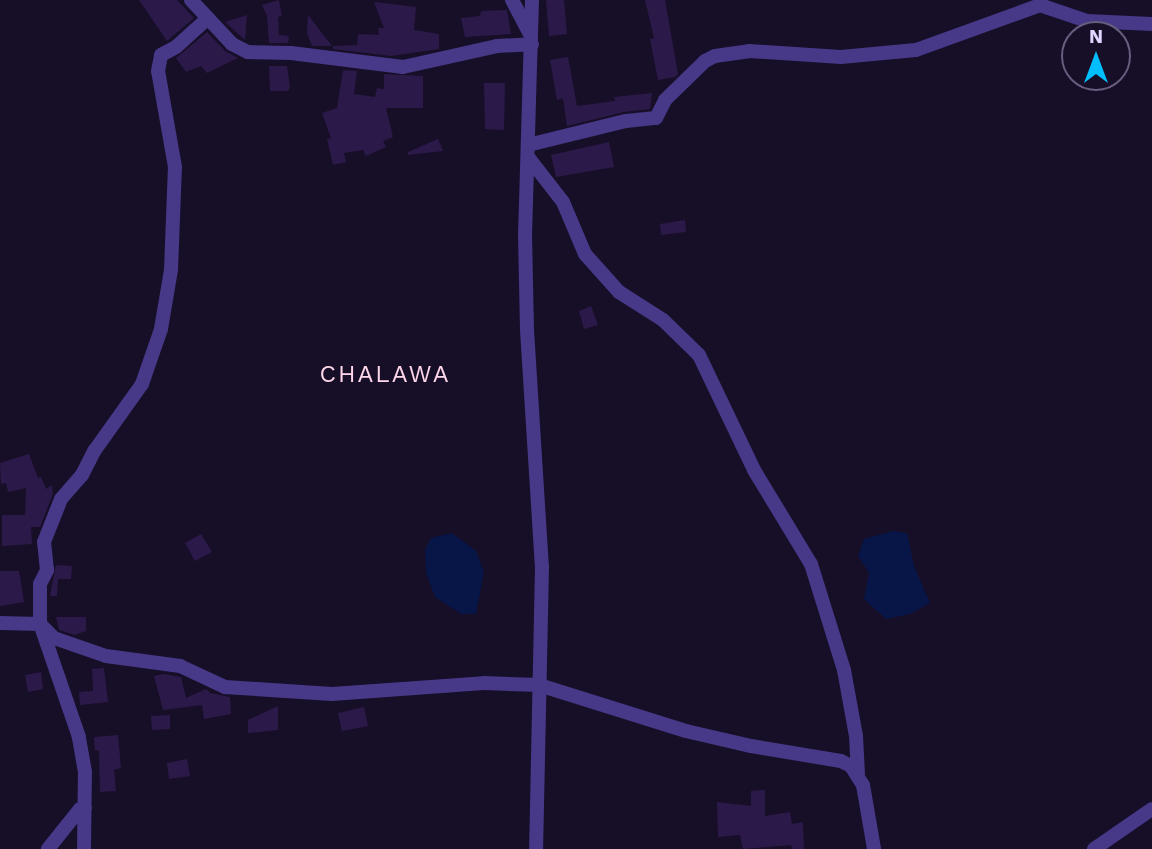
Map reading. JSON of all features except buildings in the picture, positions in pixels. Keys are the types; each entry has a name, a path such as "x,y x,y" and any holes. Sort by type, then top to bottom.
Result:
{"street":[{"path":"191,0 232,44 248,52 291,53 403,67 532,41"},
{"path":"512,0 532,41"},
{"path":"532,0 527,330 542,567 536,849"},
{"path":"528,151 626,121 656,118 665,100 715,56 749,51 841,57 916,50 1040,5 1087,20 1152,24"},
{"path":"85,849 85,772 79,737 40,624 40,584 47,569 44,542 55,512 142,384 161,329 171,270 175,167 158,71 162,55 176,47 208,18"},
{"path":"528,151 563,202 586,254 619,292 663,320 699,355 754,470 811,564 844,670 856,736 858,774 863,785 874,849"},
{"path":"0,623 40,624 54,638 106,656 180,666 225,687 332,694 484,683 540,685 687,731 751,746 841,761 858,774"},
{"path":"48,849 80,809 85,808"},
{"path":"1094,849 1152,809"}],"shaded area":[{"path":"893,531 907,533 914,566 930,603 910,614 886,619 864,599 869,573 858,556 864,539"},
{"path":"452,533 476,551 484,572 476,614 461,614 435,597 426,573 425,550 431,538"}],"district":[{"name":"CHALAWA","path":"385,375"}]}
